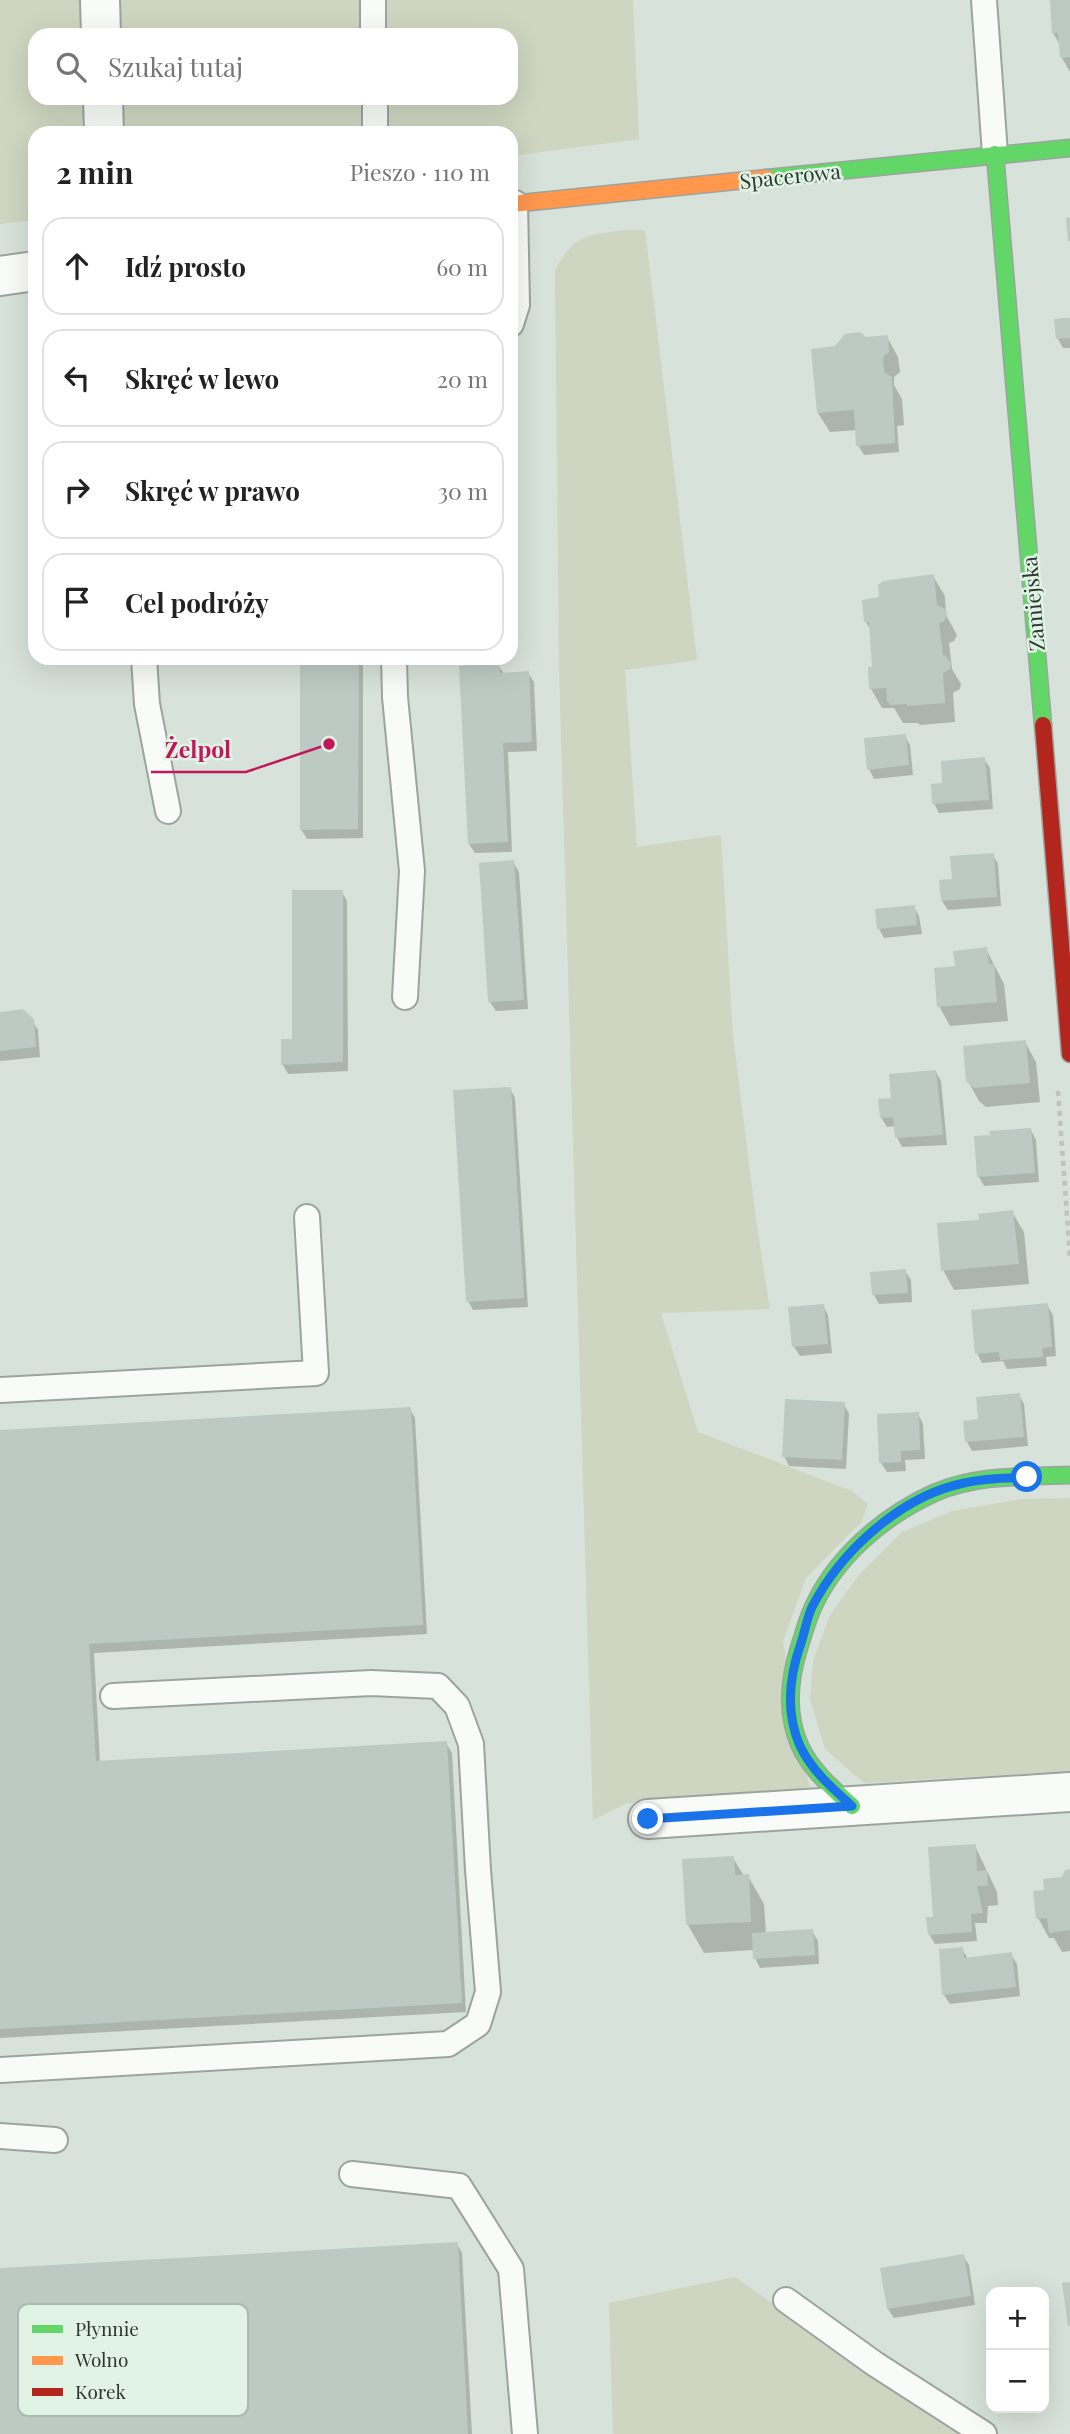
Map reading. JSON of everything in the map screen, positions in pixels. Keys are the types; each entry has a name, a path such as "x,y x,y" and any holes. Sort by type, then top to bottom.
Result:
{"street":[{"path":"100,0 101,28"},
{"path":"103,105 104,126"},
{"name":"Spacerowa","path":"518,202 1070,148"},
{"name":"Zamiejska","path":"995,154 1070,1054"},
{"path":"0,276 28,272"},
{"path":"852,1806 817,1773 801,1747 791,1720 790,1688 793,1666 811,1610 825,1585 841,1562 881,1524 904,1508 931,1495 961,1483 991,1478 1070,1475"},
{"path":"648,1819 1070,1792"}],"lane":[{"path":"373,0 373,28"},
{"path":"984,0 995,154"},
{"path":"374,105 375,126"},
{"path":"144,665 147,704 168,811"},
{"path":"394,665 412,871 405,997"},
{"path":"0,1390 316,1373 307,1217"},
{"path":"0,2070 448,2044 478,2024 488,1992 471,1744 457,1706 438,1686 371,1682 113,1696"},
{"path":"0,2136 55,2140"},
{"path":"352,2174 459,2186 511,2269 525,2434"},
{"path":"786,2300 874,2364 984,2434"}],"green space":[{"path":"0,0 633,0 639,139 518,155 518,126 28,126 28,221 0,224"},
{"path":"625,230 645,230 697,660 625,670 637,847 721,835 733,1036 770,1309 661,1313 698,1432 852,1491 868,1504 861,1522 806,1578 783,1641 810,1791 627,1803 593,1820 559,667 555,270 569,249 583,238"},
{"path":"1070,1498 1070,1771 864,1783 825,1749 810,1699 813,1661 830,1615 859,1575 902,1532 952,1511 1022,1499"},
{"path":"735,2277 958,2434 613,2434 609,2303"}],"building":[{"path":"1050,0 1070,0 1070,57 1060,58 1058,33 1052,34"},
{"path":"1070,217 1070,241 1068,241 1066,218"},
{"path":"1070,318 1070,338 1056,339 1054,319"},
{"path":"860,332 866,337 888,335 889,352 883,357 884,372 892,377 895,443 856,446 854,410 817,413 811,349 835,346 845,334"},
{"path":"934,574 937,605 945,609 947,614 944,621 939,623 943,655 951,663 950,669 943,673 945,703 891,705 887,701 886,688 869,689 868,667 872,667 869,622 864,622 862,600 879,597 878,585 883,581"},
{"path":"300,665 359,665 358,829 300,830"},
{"path":"499,665 500,673 529,671 532,742 503,743 508,842 468,844 459,666"},
{"path":"906,734 909,765 867,770 864,738"},
{"path":"985,757 989,800 932,804 931,784 942,783 941,761"},
{"path":"994,853 997,897 941,901 939,880 952,879 950,856"},
{"path":"514,860 524,1000 488,1002 479,863"},
{"path":"292,890 343,890 343,1062 281,1065 281,1039 292,1039"},
{"path":"915,905 917,925 877,929 875,909"},
{"path":"987,947 989,964 994,963 997,1002 937,1007 934,968 955,966 953,951"},
{"path":"23,1009 34,1019 36,1047 0,1051 0,1012"},
{"path":"1026,1040 1030,1083 974,1088 966,1081 963,1046"},
{"path":"936,1070 943,1135 895,1138 893,1117 880,1118 878,1099 891,1098 889,1074"},
{"path":"511,1087 524,1298 466,1302 453,1090"},
{"path":"1031,1128 1035,1173 977,1177 974,1136 990,1135 989,1131"},
{"path":"1013,1210 1019,1264 941,1271 937,1223 979,1220 978,1214"},
{"path":"906,1269 908,1293 872,1295 870,1272"},
{"path":"1048,1303 1052,1347 1042,1348 1043,1357 1000,1360 999,1352 975,1354 971,1310"},
{"path":"824,1304 828,1344 792,1347 788,1307"},
{"path":"1020,1393 1024,1437 965,1442 963,1421 978,1419 976,1397"},
{"path":"785,1399 845,1402 842,1460 782,1457"},
{"path":"411,1407 423,1625 89,1644 96,1761 447,1741 462,2003 0,2029 0,1430"},
{"path":"919,1412 920,1450 901,1451 901,1462 879,1463 877,1414"},
{"path":"976,1844 977,1871 987,1870 988,1886 977,1886 983,1913 971,1914 972,1932 928,1935 926,1917 933,1917 928,1847"},
{"path":"734,1856 735,1875 749,1874 751,1922 686,1925 682,1859"},
{"path":"1070,1869 1070,1930 1049,1933 1047,1918 1036,1919 1033,1891 1044,1890 1043,1879 1062,1877 1065,1870"},
{"path":"813,1929 815,1955 753,1959 752,1933"},
{"path":"963,1947 964,1958 1012,1952 1016,1987 942,1995 939,1949"},
{"path":"458,2242 468,2434 0,2434 0,2268"},
{"path":"964,2254 971,2296 887,2309 880,2268"},
{"path":"1070,2282 1070,2326 1068,2326 1062,2283"}],"traffic: fast":[{"path":"767,178 1070,148"},
{"path":"995,154 1043,725"},
{"path":"852,1806 810,1763 800,1746 791,1710 791,1685 799,1648 811,1612 832,1574 878,1527 934,1493 984,1479 1070,1475"}],"traffic: slow":[{"path":"518,203 767,178"}],"traffic: jam":[{"path":"1043,725 1070,1054"}],"place":[{"name":"Żelpol","path":"329,744"}],"route":[{"path":"648,1819 852,1806 817,1773 801,1747 791,1720 790,1688 793,1666 811,1610 841,1562 881,1524 904,1508 961,1483 991,1478 1027,1477"}]}
